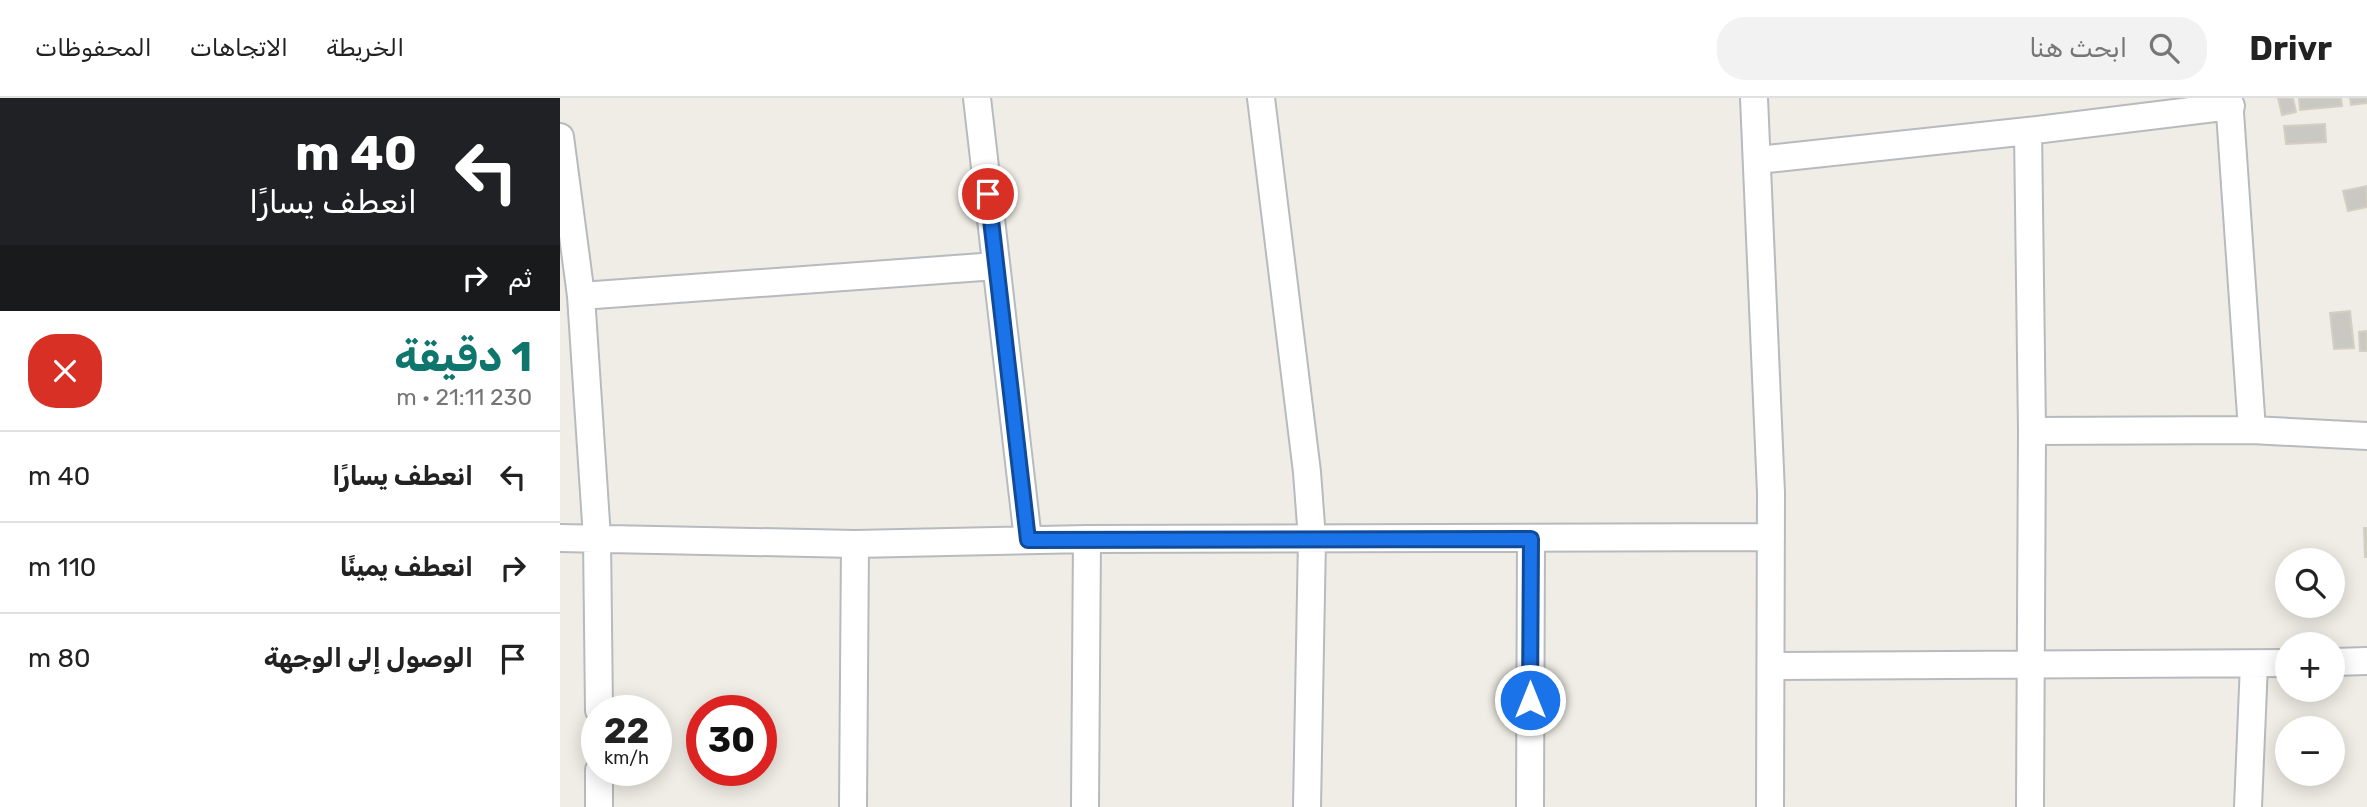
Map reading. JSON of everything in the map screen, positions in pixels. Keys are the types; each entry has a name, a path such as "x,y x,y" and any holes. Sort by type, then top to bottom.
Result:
{"street":[{"path":"977,98 1028,540"},
{"path":"1261,98 1307,472 1312,539 1307,807"},
{"path":"1754,98 1771,537 1770,807"},
{"path":"1758,160 2028,131 2230,102 2252,430"},
{"path":"2028,131 2032,430 2030,807"},
{"path":"560,137 581,296 597,538 598,695"},
{"path":"581,296 996,266"},
{"path":"2032,430 2252,430 2367,436"},
{"path":"560,538 855,544 1028,540 1771,537"},
{"path":"1530,807 1531,539"},
{"path":"1086,807 1087,540"},
{"path":"853,807 855,544"},
{"path":"2345,662 2367,661"},
{"path":"1771,666 2275,663"},
{"path":"2248,807 2254,664"},
{"path":"599,786 599,807"}],"building":[{"path":"2278,98 2293,98 2296,112 2282,115"},
{"path":"2299,98 2341,98 2342,106 2300,110"},
{"path":"2350,98 2367,98 2367,103 2351,105"},
{"path":"2325,124 2326,142 2286,144 2284,126"},
{"path":"2367,186 2367,207 2348,211 2343,191"},
{"path":"2350,311 2354,348 2334,349 2330,313"},
{"path":"2367,331 2367,351 2360,351 2359,332"},
{"path":"2364,528 2367,528 2367,557 2365,557"}],"route":[{"path":"988,194 1028,540 1531,539 1530,700"}]}
